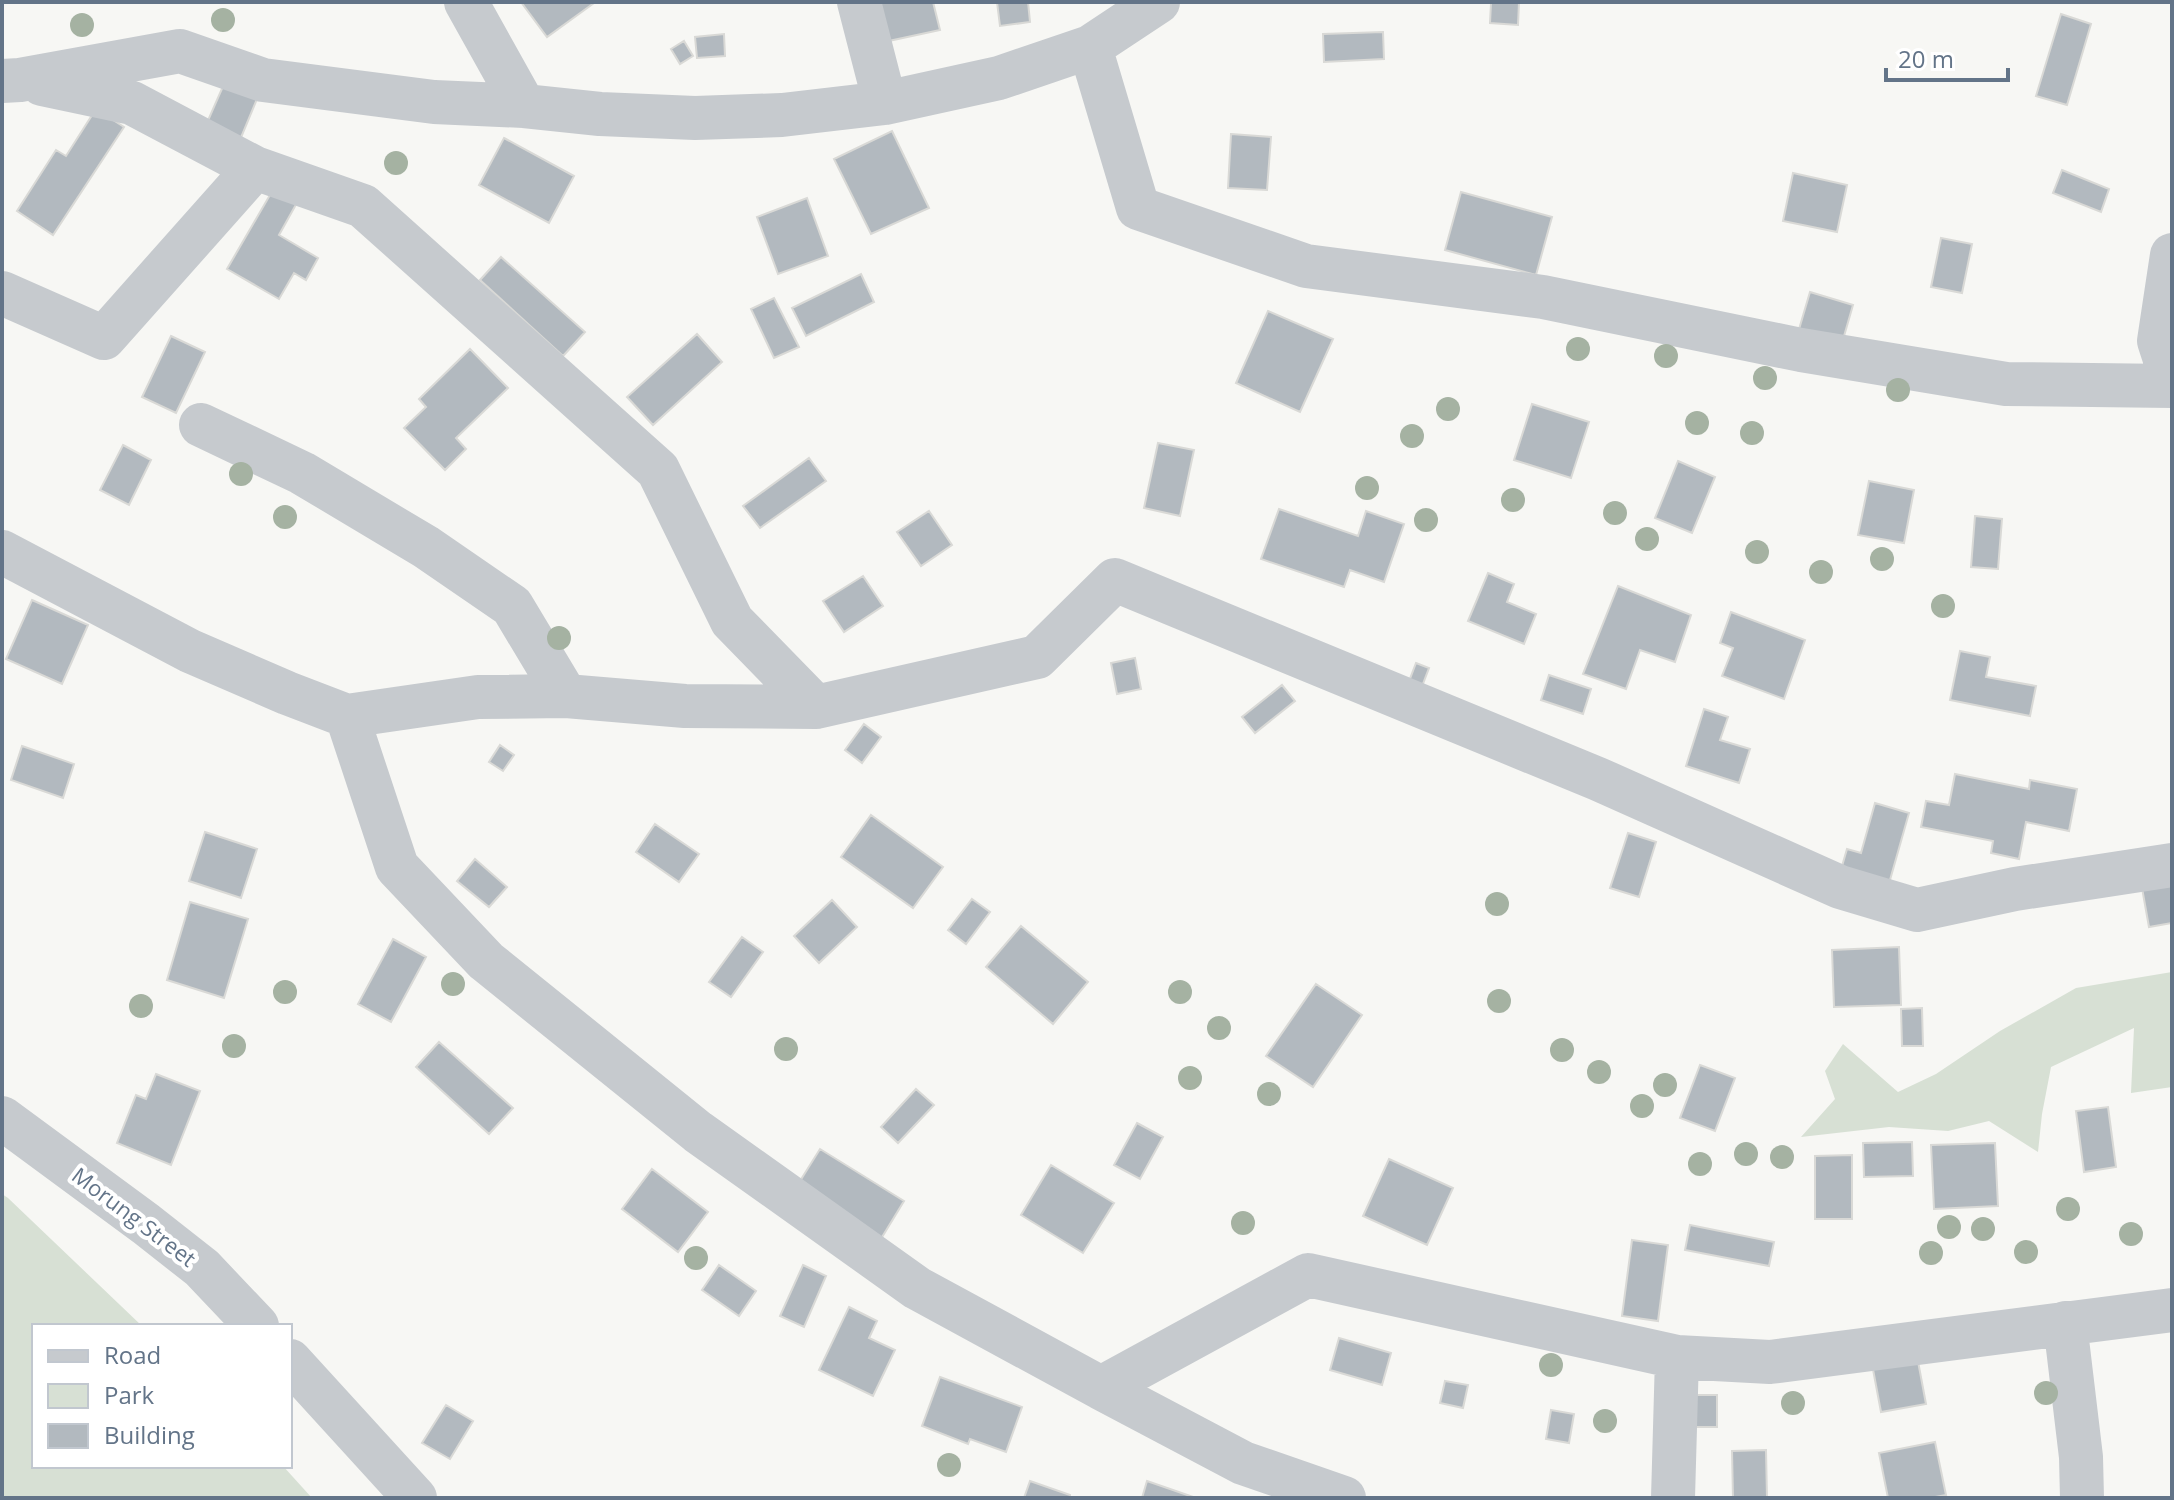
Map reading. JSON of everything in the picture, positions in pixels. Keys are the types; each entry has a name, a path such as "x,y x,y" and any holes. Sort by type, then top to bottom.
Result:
{"street":[{"path":"466,2 524,106"},
{"path":"859,2 885,103"},
{"path":"11,80 180,51 263,80 434,102 695,118 782,115 885,103 999,78 1090,47 1158,2"},
{"path":"1090,47 1138,208 1306,266 1543,297 1801,350 2006,384 2172,384 2159,341 2172,255"},
{"path":"11,80 132,103 255,168 363,206 658,470 732,621 816,707"},
{"path":"2,293 104,338 255,168"},
{"path":"201,425 302,473 426,547 512,606 566,696"},
{"path":"2,552 190,651 347,716 478,697 566,696 685,706 816,707 1037,657 1115,580 1598,779 1840,887 1917,910 2015,889 2172,865"},
{"path":"347,716 397,867 486,961 698,1132 917,1288 1243,1463 1344,1498"},
{"name":"Morung Street","path":"2,1118 202,1268 255,1324"},
{"path":"1101,1388 1308,1275 1677,1357 1770,1362 2172,1310"},
{"path":"2065,1323 2081,1457 2082,1498"},
{"path":"1673,1498 1677,1357"},
{"path":"292,1363 415,1498"}],"green space":[{"path":"2172,972 2172,1087 2131,1093 2134,1028 2051,1067 2038,1152 1989,1121 1948,1131 1889,1127 1801,1137 1835,1099 1825,1071 1843,1044 1898,1092 1936,1074 2000,1031 2076,988"},
{"path":"2,1194 140,1324 32,1324 32,1468 285,1468 312,1498 2,1498"}],"building":[{"path":"521,2 594,2 594,3 547,37"},
{"path":"874,2 933,2 940,30 884,42"},
{"path":"997,2 1028,2 1030,22 1000,26"},
{"path":"1519,2 1518,25 1490,23 1491,3"},
{"path":"2061,14 2091,24 2067,105 2036,96"},
{"path":"1383,32 1384,59 1324,62 1323,34"},
{"path":"724,34 725,56 697,58 695,37"},
{"path":"684,41 693,56 680,64 671,49"},
{"path":"224,84 257,99 240,140 206,125"},
{"path":"96,109 124,127 53,235 17,211 56,150 66,156"},
{"path":"892,131 929,208 871,234 834,159"},
{"path":"1231,134 1271,137 1267,190 1228,188"},
{"path":"504,138 574,176 549,223 479,185"},
{"path":"2062,170 2109,189 2101,212 2053,193"},
{"path":"1793,173 1847,185 1837,232 1783,221"},
{"path":"274,188 298,201 279,235 318,258 306,280 294,273 279,299 227,269"},
{"path":"1461,192 1552,217 1536,275 1445,250"},
{"path":"807,198 828,256 778,274 757,217"},
{"path":"1941,238 1972,244 1962,293 1931,287"},
{"path":"501,257 585,332 563,356 480,280"},
{"path":"861,274 874,302 806,336 792,308"},
{"path":"1810,292 1853,305 1840,350 1797,336"},
{"path":"774,298 799,347 774,358 751,309"},
{"path":"1268,311 1333,339 1300,412 1236,383"},
{"path":"697,334 722,362 653,425 627,397"},
{"path":"171,336 205,352 176,413 142,397"},
{"path":"470,349 508,388 456,438 466,449 445,470 404,428 426,407 419,399"},
{"path":"1532,404 1589,422 1571,478 1514,460"},
{"path":"1158,443 1194,450 1180,516 1144,508"},
{"path":"123,445 151,460 129,505 100,490"},
{"path":"809,458 826,481 760,528 743,506"},
{"path":"1678,461 1715,477 1692,533 1655,518"},
{"path":"1869,481 1914,490 1904,543 1858,535"},
{"path":"1279,509 1358,536 1366,511 1404,524 1384,582 1350,570 1344,587 1261,559"},
{"path":"929,511 952,545 921,566 897,532"},
{"path":"1975,516 2002,519 1998,569 1971,567"},
{"path":"1488,573 1514,584 1507,602 1536,614 1524,644 1468,621"},
{"path":"863,576 883,606 844,632 823,601"},
{"path":"1618,586 1691,615 1675,662 1640,650 1626,689 1583,674"},
{"path":"32,600 88,625 62,684 6,659"},
{"path":"1731,612 1805,640 1784,699 1722,676 1733,648 1720,643"},
{"path":"1960,651 1990,657 1986,677 2036,686 2030,716 1950,700"},
{"path":"1135,658 1141,689 1117,694 1111,663"},
{"path":"1416,663 1429,668 1421,689 1408,684"},
{"path":"1549,675 1591,689 1583,714 1541,700"},
{"path":"1282,685 1295,701 1255,733 1242,717"},
{"path":"1704,709 1728,717 1720,740 1750,749 1739,783 1686,766"},
{"path":"864,724 881,737 862,763 845,750"},
{"path":"500,745 514,755 503,771 489,762"},
{"path":"22,746 74,764 63,798 11,780"},
{"path":"1955,774 2029,789 2030,780 2077,789 2069,831 2026,822 2019,859 1991,853 1993,841 1921,827 1926,801 1949,805"},
{"path":"1875,803 1909,813 1888,887 1840,873 1847,849 1861,853"},
{"path":"871,815 943,867 913,908 841,857"},
{"path":"655,824 699,854 679,882 636,852"},
{"path":"205,832 257,849 241,898 189,881"},
{"path":"1628,833 1656,842 1639,897 1610,888"},
{"path":"475,859 507,887 489,907 457,881"},
{"path":"2172,883 2172,923 2149,927 2142,888"},
{"path":"972,899 990,912 966,944 948,930"},
{"path":"832,900 857,927 819,963 794,936"},
{"path":"190,902 248,919 224,998 167,980"},
{"path":"1021,926 1088,982 1053,1024 986,967"},
{"path":"742,937 763,952 731,997 709,982"},
{"path":"393,939 426,957 391,1022 358,1004"},
{"path":"1899,947 1901,1005 1834,1007 1832,950"},
{"path":"1316,984 1362,1015 1313,1087 1266,1056"},
{"path":"1922,1008 1923,1046 1902,1046 1901,1009"},
{"path":"439,1042 513,1108 489,1134 416,1067"},
{"path":"1700,1065 1735,1078 1715,1131 1680,1118"},
{"path":"156,1074 200,1091 171,1165 117,1143 136,1095 146,1099"},
{"path":"916,1089 934,1105 898,1143 881,1127"},
{"path":"2108,1107 2116,1167 2084,1172 2076,1111"},
{"path":"1137,1123 1163,1137 1140,1179 1114,1165"},
{"path":"1912,1142 1913,1176 1864,1177 1863,1143"},
{"path":"1995,1143 1998,1206 1934,1209 1931,1145"},
{"path":"820,1149 904,1201 879,1242 795,1189"},
{"path":"1852,1155 1852,1219 1815,1219 1815,1156"},
{"path":"1389,1159 1453,1188 1427,1245 1363,1216"},
{"path":"1051,1165 1114,1203 1083,1253 1021,1215"},
{"path":"652,1169 708,1212 678,1252 622,1209"},
{"path":"1690,1225 1774,1242 1769,1266 1685,1250"},
{"path":"1632,1240 1668,1245 1658,1321 1622,1316"},
{"path":"719,1265 756,1291 739,1316 702,1290"},
{"path":"803,1265 826,1276 804,1327 780,1316"},
{"path":"849,1307 877,1321 869,1338 895,1350 873,1396 819,1370"},
{"path":"1339,1338 1391,1353 1382,1385 1330,1370"},
{"path":"1917,1356 1926,1404 1881,1412 1872,1364"},
{"path":"940,1377 1022,1407 1006,1452 970,1439 968,1444 922,1426"},
{"path":"1445,1381 1468,1385 1463,1408 1440,1403"},
{"path":"1691,1395 1717,1395 1717,1427 1691,1427"},
{"path":"446,1405 473,1421 450,1459 422,1443"},
{"path":"1551,1410 1574,1414 1569,1443 1546,1439"},
{"path":"1935,1442 1946,1495 1888,1498 1879,1453"},
{"path":"1766,1450 1767,1498 1733,1498 1732,1451"},
{"path":"1030,1481 1070,1495 1070,1498 1024,1498"},
{"path":"1147,1481 1196,1498 1142,1498"}]}
